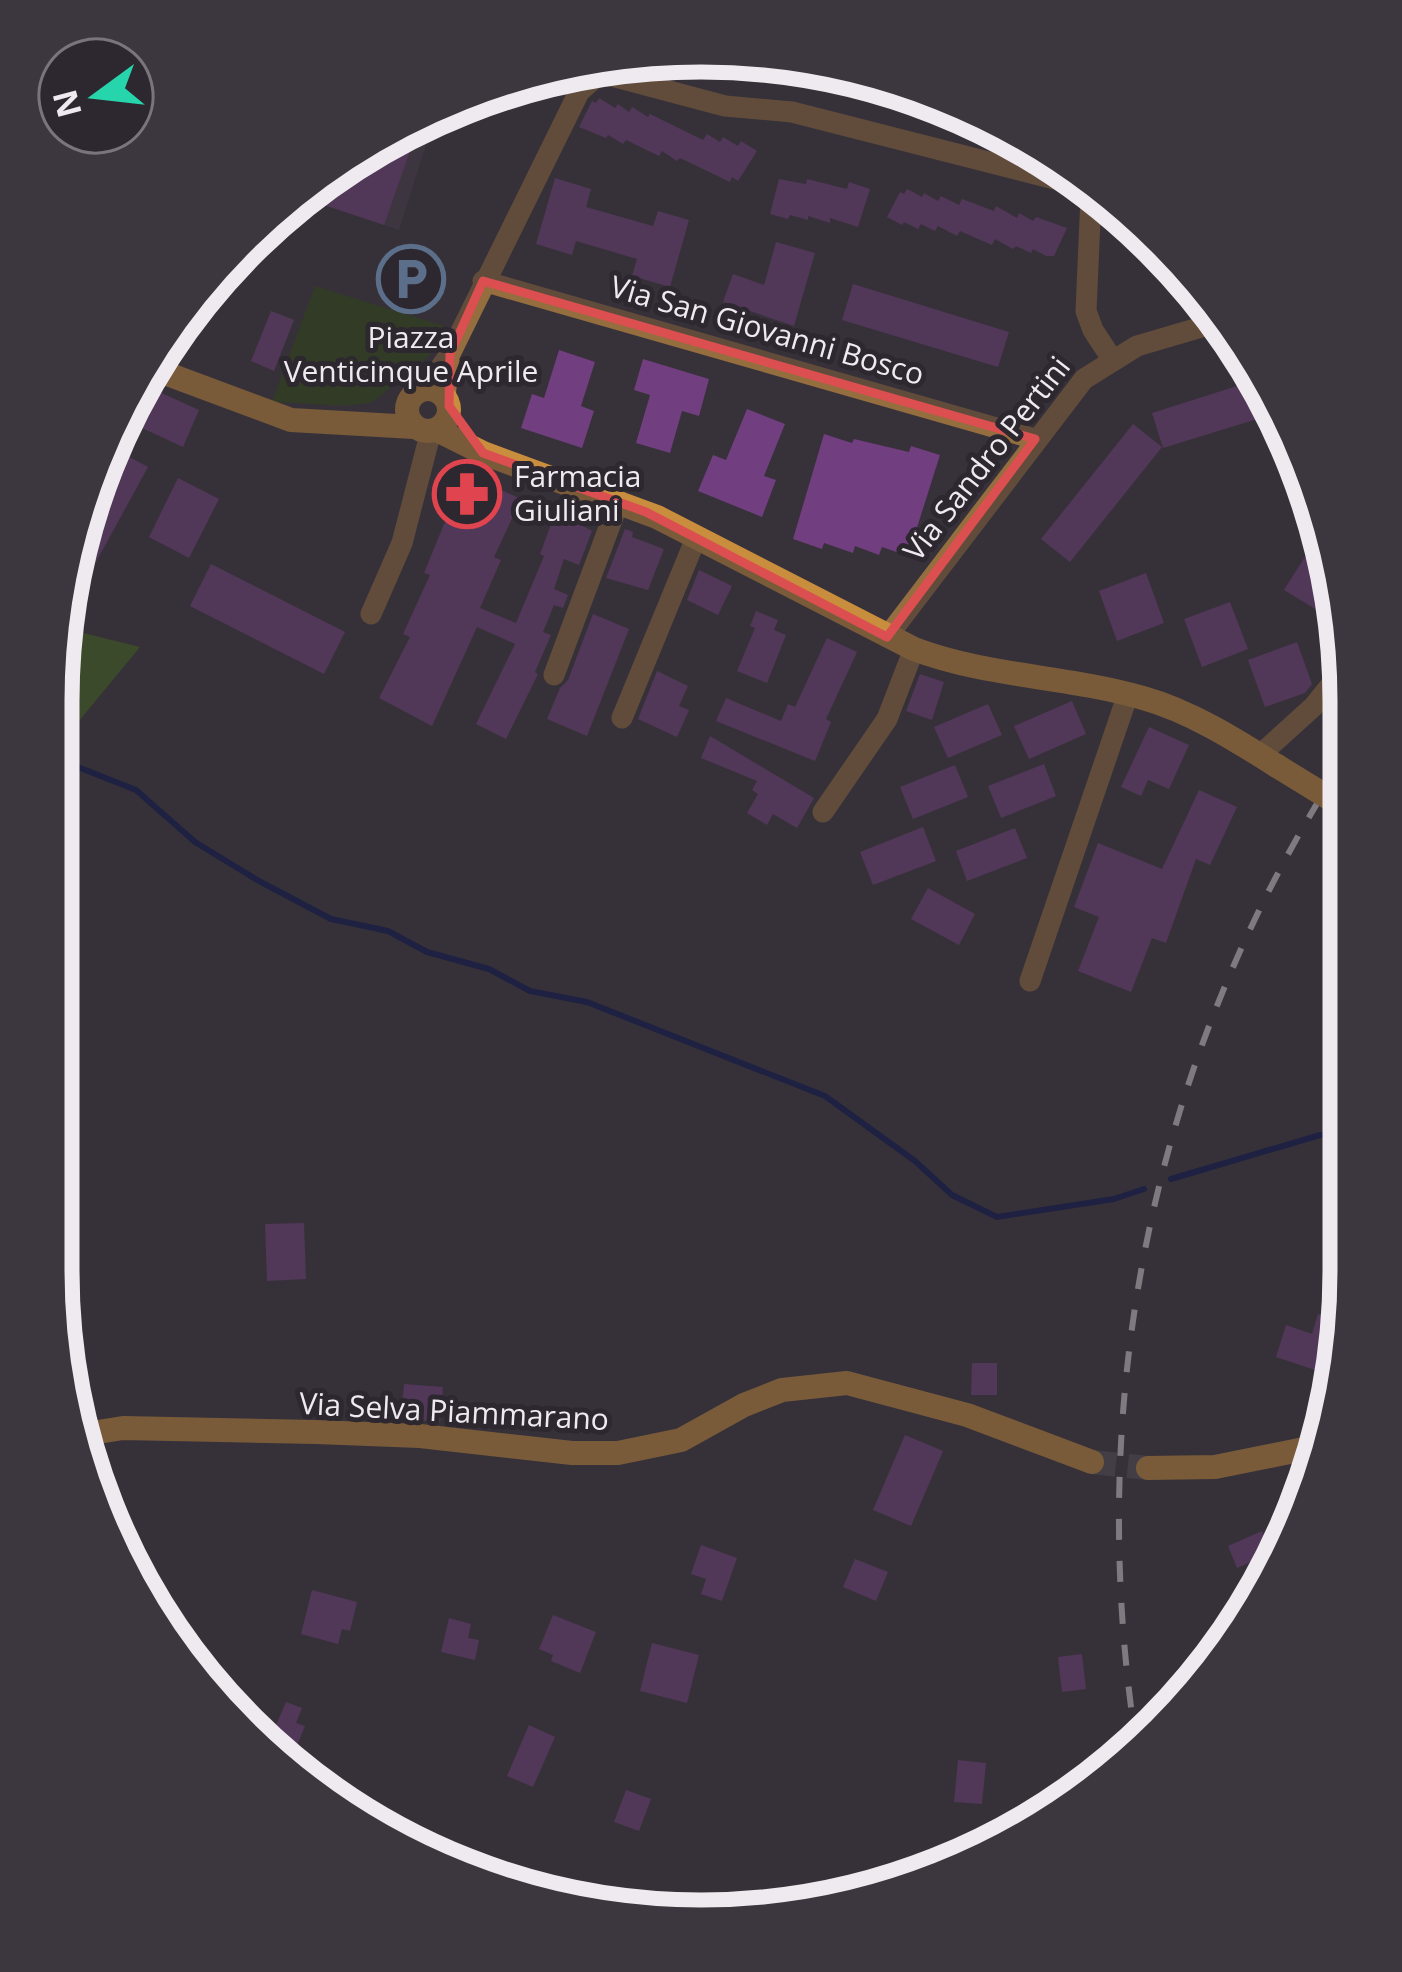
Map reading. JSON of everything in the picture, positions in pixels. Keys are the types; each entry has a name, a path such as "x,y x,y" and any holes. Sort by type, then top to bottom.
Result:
{"street":[{"path":"614,78 725,106 792,112 1050,178"},
{"path":"370,614 402,543 419,480 429,414 450,354 586,83"},
{"path":"1094,210 1086,311 1112,359"},
{"name":"Via San Giovanni Bosco","path":"483,281 1035,440"},
{"name":"Via Sandro Pertini","path":"887,637 1078,386 1112,359 1158,338 1205,325"},
{"path":"164,373 280,417 320,424 429,414 483,453 619,501 914,649 958,663 1128,694 1170,707 1330,799"},
{"path":"554,675 619,501"},
{"path":"622,718 696,538"},
{"path":"823,812 881,730 914,649"},
{"path":"1269,760 1330,686"},
{"path":"1030,981 1128,694"},
{"name":"Via Selva Piammarano","path":"93,1433 123,1428 316,1432 420,1436 572,1454 618,1453 672,1444 782,1390 847,1383 967,1414 1092,1462"},
{"path":"1148,1468 1215,1467 1304,1449"}],"highlighted area":[{"path":"483,281 1035,439 887,637 646,512 483,453 449,406 450,354"}],"shaded area":[{"path":"429,134 399,230 317,203"}],"green space":[{"path":"315,286 444,326 437,344 375,400 341,405 272,402"},
{"path":"76,631 140,647 72,726"}],"building":[{"path":"599,98 615,108 618,104 629,112 632,107 650,114 703,140 707,134 720,142 723,137 757,151 738,181 732,177 730,182 662,151 659,156 626,140 623,144 579,127 592,101"},
{"path":"413,142 384,225 317,203"},
{"path":"555,178 591,189 586,207 653,226 658,211 689,220 670,287 632,276 637,259 576,241 572,255 536,244"},
{"path":"779,179 806,184 807,179 847,189 849,182 870,189 858,227 830,218 830,223 808,216 808,220 790,215 788,219 770,214"},
{"path":"907,189 938,201 941,196 959,205 962,199 994,211 996,206 1017,218 1019,213 1067,228 1054,256 1013,249 995,239 992,245 960,231 957,236 938,226 935,231 921,224 918,229 887,217 900,192"},
{"path":"776,242 815,253 794,326 723,302 733,274 764,285"},
{"path":"853,284 1009,332 998,367 842,320"},
{"path":"271,311 294,320 274,371 251,361"},
{"path":"559,350 595,362 581,406 594,411 582,448 521,428 532,394 544,398"},
{"path":"643,359 709,379 699,416 682,411 670,453 636,443 650,395 634,390"},
{"path":"1244,384 1262,417 1163,448 1152,413"},
{"path":"154,390 199,410 183,447 136,425"},
{"path":"747,409 785,424 764,476 776,480 762,517 698,491 713,455 726,460"},
{"path":"1133,424 1162,447 1070,562 1041,539"},
{"path":"824,434 852,443 854,439 909,452 911,446 940,455 908,556 882,547 879,555 855,546 853,553 824,543 822,549 793,539"},
{"path":"123,453 148,467 96,562 89,558 93,538"},
{"path":"465,473 521,499 494,557 501,560 480,608 516,623 544,556 540,554 556,511 592,531 579,565 564,559 554,589 568,595 563,608 554,605 543,632 551,635 538,674 506,739 476,724 515,644 477,627 432,726 379,698 410,637 403,634 430,575 424,573"},
{"path":"178,478 219,499 189,558 149,537"},
{"path":"625,529 633,532 632,537 664,549 648,590 606,578"},
{"path":"1311,547 1322,602 1317,610 1284,590"},
{"path":"211,564 345,632 324,674 190,606"},
{"path":"699,570 732,586 718,615 687,600"},
{"path":"1146,573 1164,623 1117,641 1099,591"},
{"path":"1230,602 1248,649 1202,667 1184,619"},
{"path":"756,611 778,620 774,630 786,635 767,683 737,671 755,628 750,626"},
{"path":"593,614 629,629 587,736 547,719"},
{"path":"827,638 857,652 826,719 831,722 815,761 716,721 726,698 781,721 788,704 795,707"},
{"path":"1297,642 1312,684 1305,693 1265,707 1248,660"},
{"path":"657,671 688,686 679,706 689,710 677,737 638,719"},
{"path":"920,674 944,682 932,720 906,711"},
{"path":"1072,701 1086,734 1029,759 1014,726"},
{"path":"988,704 1002,735 948,758 934,727"},
{"path":"1149,727 1189,745 1169,789 1148,780 1141,796 1121,787"},
{"path":"710,736 814,798 797,828 773,814 767,825 747,813 758,794 752,790 757,781 701,758"},
{"path":"1044,764 1056,796 1001,818 988,786"},
{"path":"955,765 968,797 913,819 900,787"},
{"path":"1199,790 1237,807 1210,865 1196,859 1166,943 1152,938 1131,992 1078,971 1099,917 1074,907 1098,843 1162,869"},
{"path":"923,827 936,861 873,885 860,852"},
{"path":"1015,828 1027,858 967,881 956,851"},
{"path":"928,888 975,914 959,945 911,919"},
{"path":"304,1223 306,1279 267,1281 265,1224"},
{"path":"1318,1314 1328,1317 1322,1372 1276,1357 1286,1325 1312,1334"},
{"path":"972,1363 997,1363 997,1395 971,1395"},
{"path":"404,1384 443,1387 440,1422 401,1419"},
{"path":"905,1435 943,1451 911,1526 873,1510"},
{"path":"1262,1531 1267,1544 1261,1558 1237,1568 1228,1546"},
{"path":"701,1545 737,1558 722,1601 701,1594 706,1579 691,1574"},
{"path":"855,1559 888,1572 876,1601 843,1587"},
{"path":"312,1590 357,1602 350,1631 342,1629 338,1644 301,1634"},
{"path":"553,1615 596,1632 580,1673 551,1661 553,1655 539,1649"},
{"path":"449,1618 471,1624 468,1638 479,1640 475,1660 441,1652"},
{"path":"652,1643 699,1655 687,1703 640,1691"},
{"path":"1082,1654 1086,1689 1062,1692 1058,1657"},
{"path":"286,1702 302,1708 296,1723 305,1726 295,1751 273,1732"},
{"path":"529,1725 555,1737 533,1787 507,1776"},
{"path":"958,1760 986,1763 982,1804 954,1802"},
{"path":"626,1790 651,1799 639,1831 614,1822"}],"waterway":[{"path":"72,765 136,790 195,842 331,919 388,931 427,952 489,969 530,991 587,1002 825,1096 915,1161 952,1195 997,1217 1114,1199 1144,1189"},
{"path":"1171,1179 1330,1135"}],"tunnel":[{"path":"1092,1462 1148,1468"}],"railway":[{"path":"1134,1727 1122,1618 1119,1488 1128,1359 1148,1233 1181,1109 1224,988 1279,870 1330,784"}],"place":[{"name":"Piazza Venticinque Aprile","path":"411,279"},
{"name":"Farmacia Giuliani","path":"467,494"}]}
